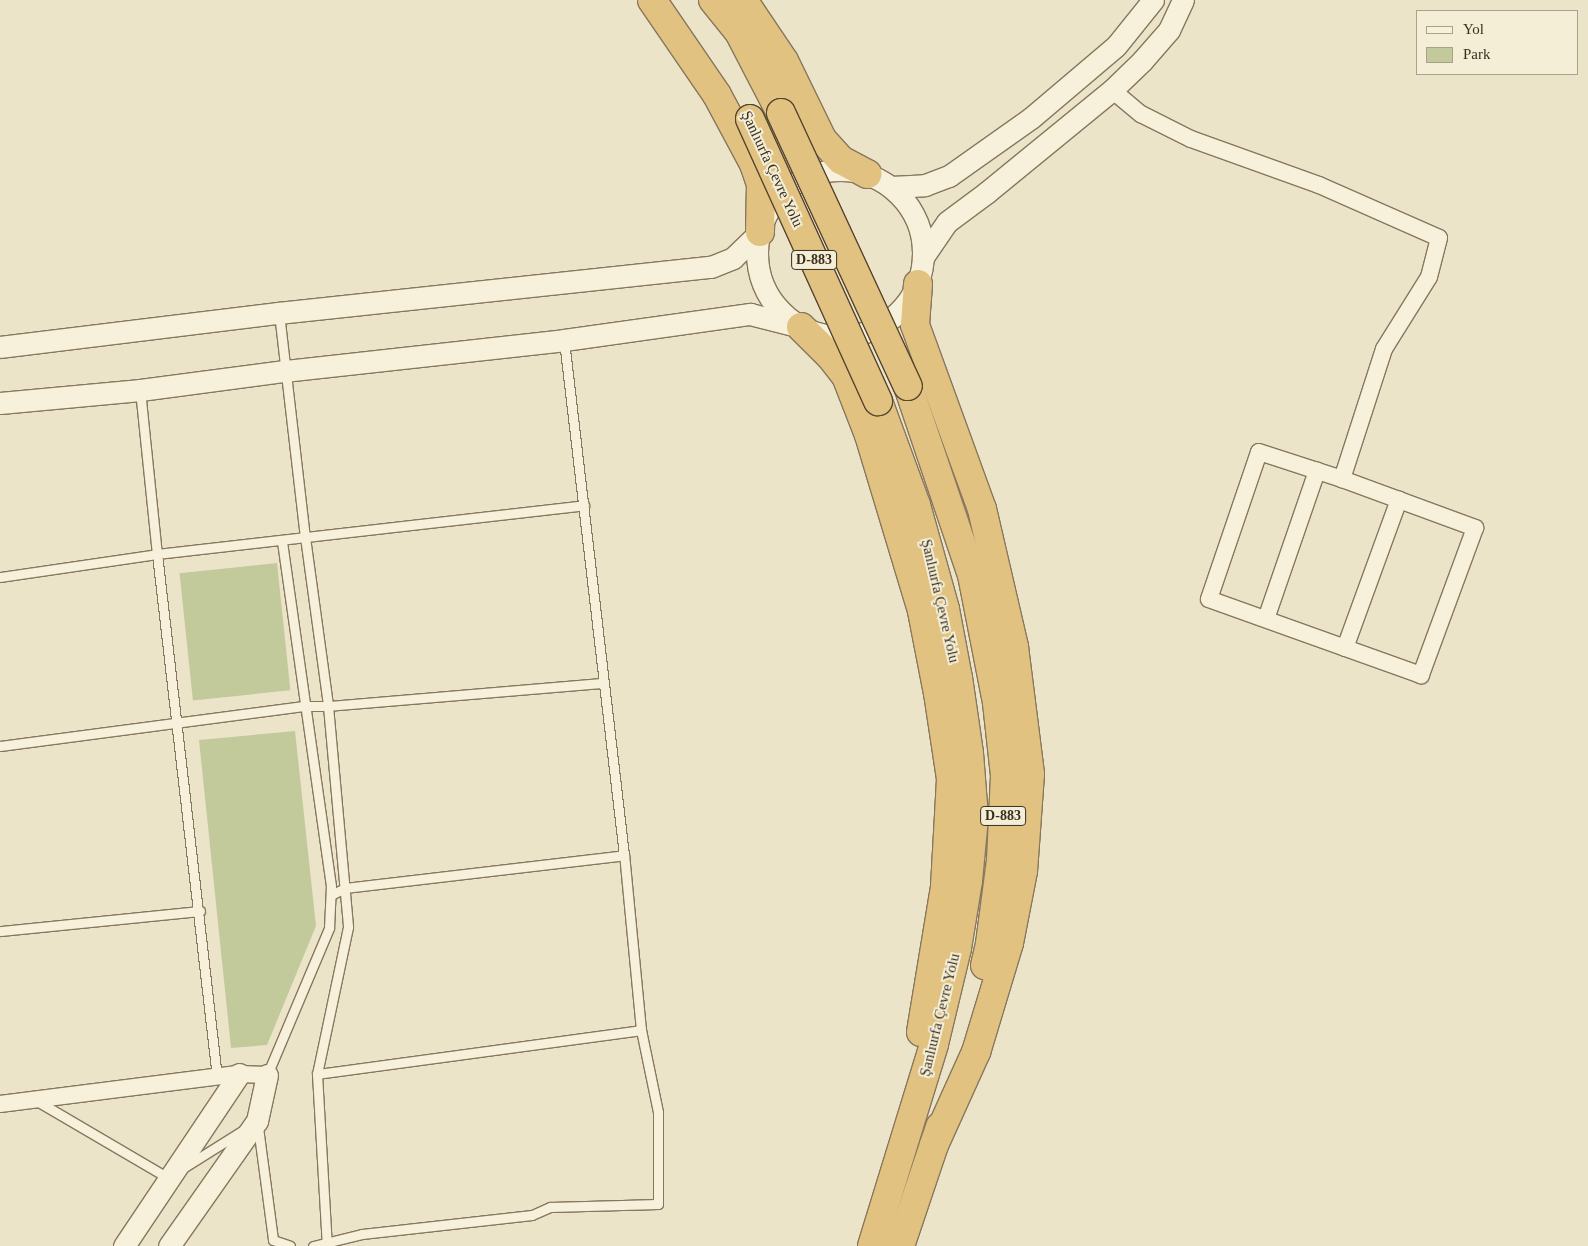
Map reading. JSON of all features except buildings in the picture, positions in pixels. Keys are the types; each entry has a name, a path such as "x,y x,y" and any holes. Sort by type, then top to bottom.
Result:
{"highway":[{"path":"652,0 717,95 754,164 761,184 760,232"},
{"name":"Şanlıurfa Çevre Yolu","path":"674,0 694,28 750,119 878,401 916,505 945,609 958,678 969,753 974,817 968,881 957,948 934,1044 872,1246"},
{"name":"Şanlıurfa Çevre Yolu","path":"713,0 739,32 781,114 908,386 972,575 997,703 1005,776 1001,860 990,944 964,1052 900,1246"},
{"path":"743,0 784,61 822,139 841,160 867,174"},
{"path":"918,284 915,325 985,519 1014,647 1030,774 1023,870 1009,943 976,1052 934,1144"},
{"path":"801,327 831,356 846,376 869,435 922,611 951,779 945,887 925,1002 909,1130"}],"street":[{"path":"890,187 925,185 949,176 1031,118 1116,46 1153,0"},
{"path":"923,258 947,222 986,193 1112,90 1142,61 1169,30 1183,0"},
{"path":"1112,90 1141,114 1191,139 1319,185 1439,238 1429,277 1384,349 1342,479"},
{"path":"0,403 140,390 286,371 564,340 750,314 828,336 856,335 882,325 904,307 918,284 923,258 920,231 909,206 890,187 867,174 840,170 814,174 790,186 772,206 760,232 757,260 764,287 779,310 801,327"},
{"path":"0,348 278,313 711,267 734,258 760,232"},
{"path":"1259,452 1318,471 1475,528 1421,675 1209,599 1259,452"},
{"path":"1266,619 1318,471"},
{"path":"1346,648 1399,500"},
{"path":"124,1246 239,1074"},
{"path":"0,1104 217,1076 239,1074 267,1075 257,1121 169,1246"}],"lane":[{"path":"278,313 328,706 348,927 317,1074 327,1244"},
{"path":"313,1246 362,1234 532,1215 550,1207 658,1204 658,1112 641,1030 624,855 564,340"},
{"path":"140,390 217,1076"},
{"path":"0,577 157,554 584,506"},
{"path":"267,1075 329,928 330,895 282,540"},
{"path":"0,746 176,721 305,706 328,706 603,683"},
{"path":"330,895 345,888 624,855"},
{"path":"0,930 200,912"},
{"path":"317,1074 641,1030"},
{"path":"34,1100 168,1178 257,1121 273,1240 290,1246"}],"green space":[{"path":"277,563 290,690 193,701 180,573"},
{"path":"295,731 316,926 267,1045 231,1048 199,740"}]}
